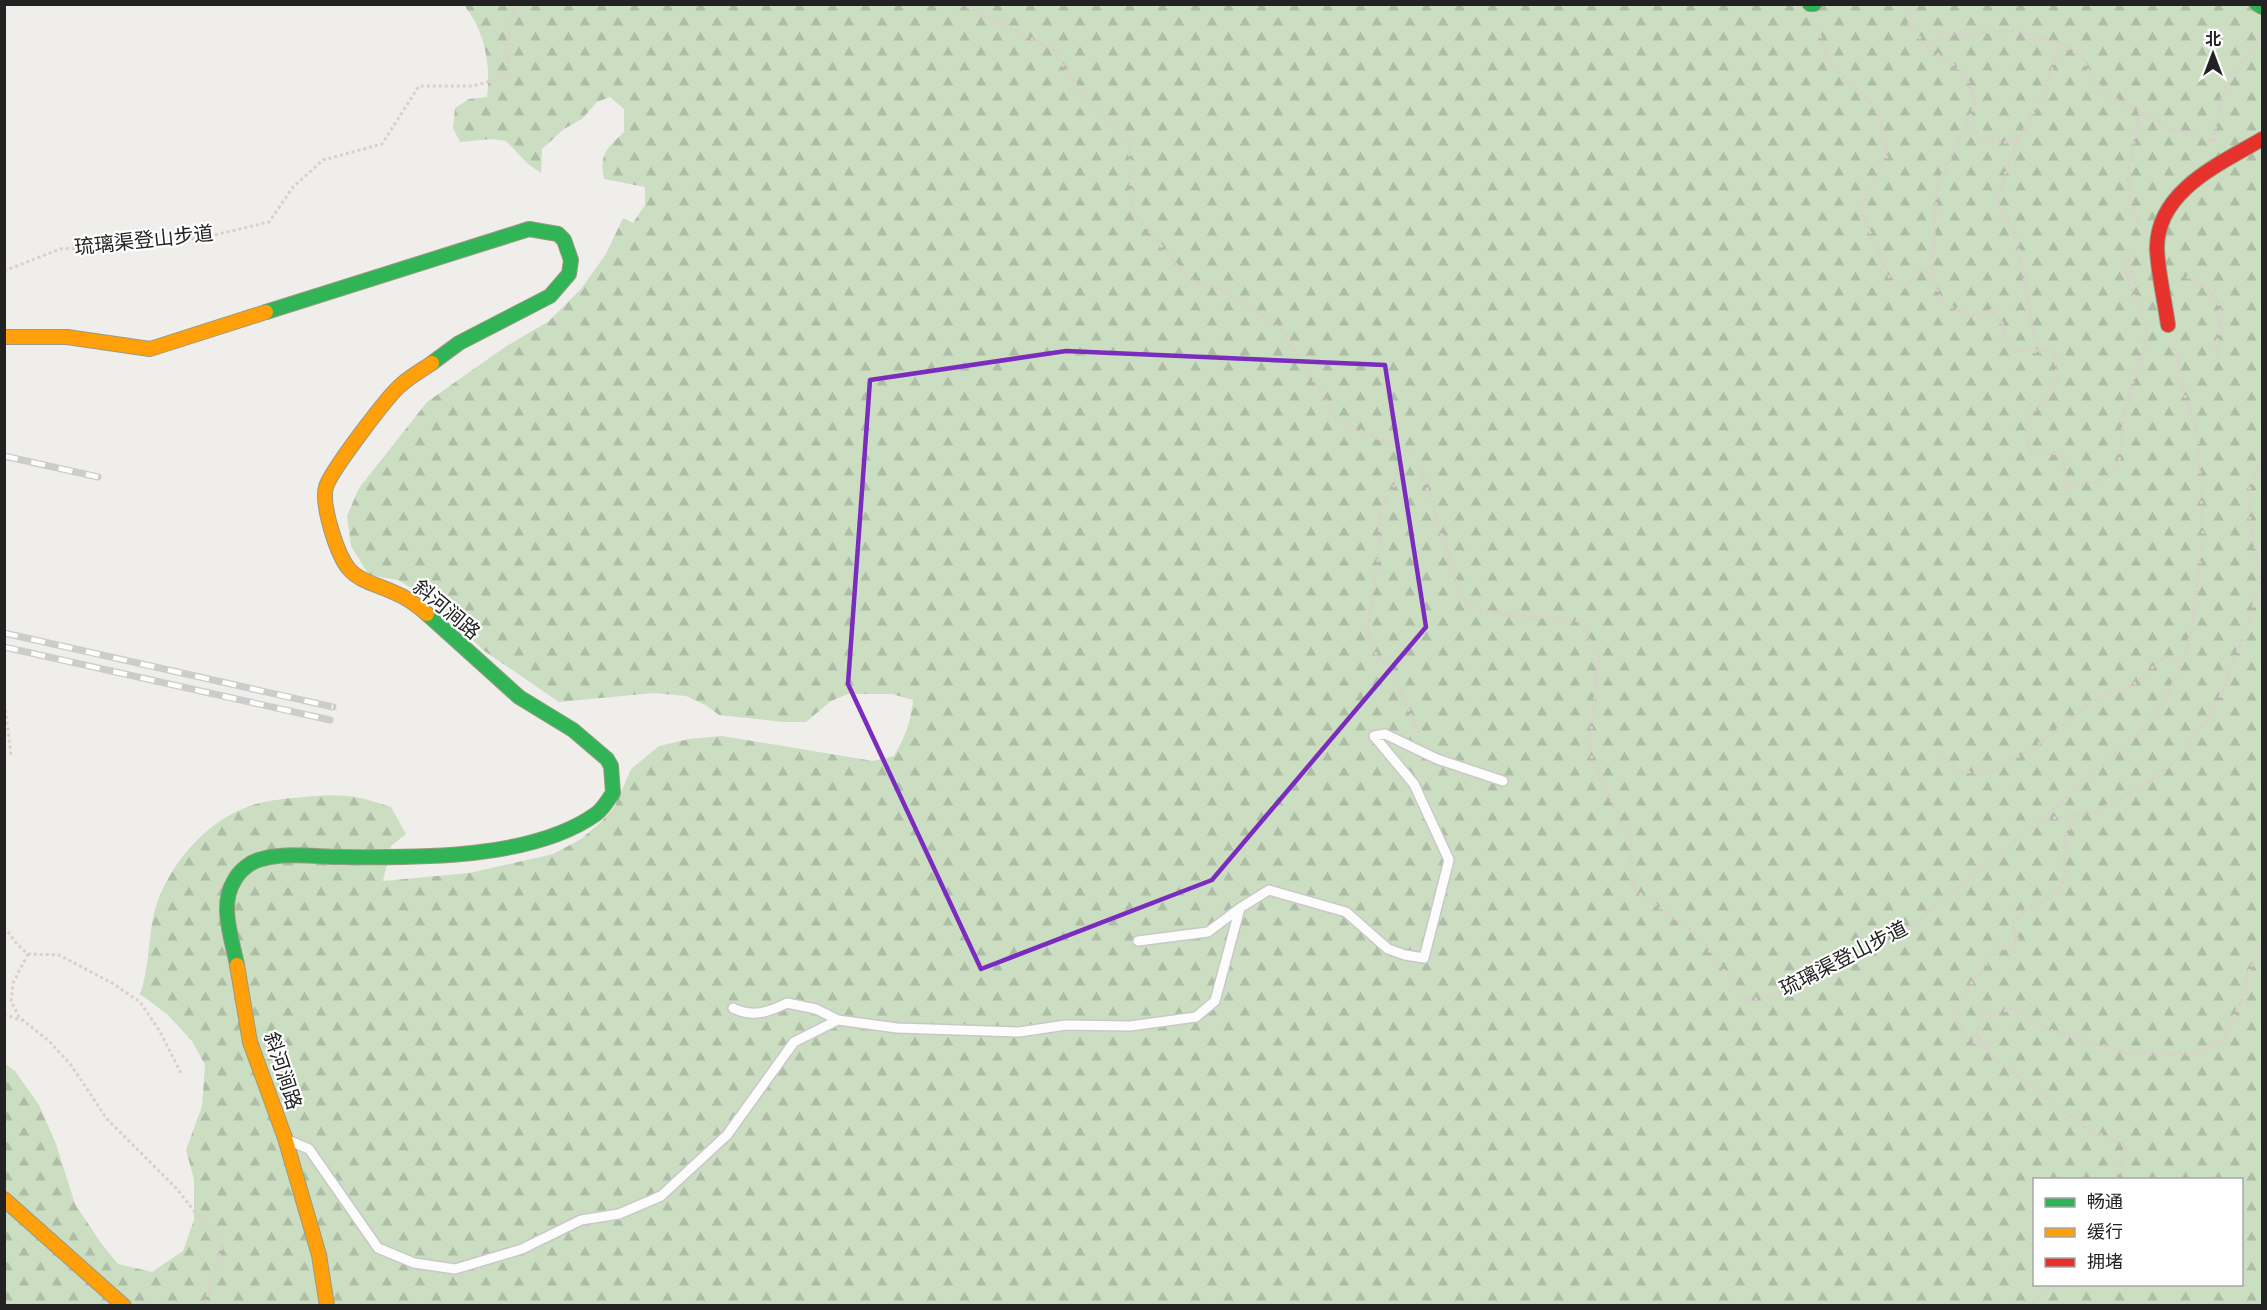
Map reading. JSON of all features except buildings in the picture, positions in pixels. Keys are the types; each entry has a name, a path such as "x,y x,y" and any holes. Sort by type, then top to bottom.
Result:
{"street":[{"path":"2257,4 2262,7"},
{"path":"2168,325 2157,246 2164,217 2175,199 2192,182 2262,139"},
{"name":"斜河涧路","path":"4,337 56,336 136,349 150,349 530,229 558,234 564,240 571,260 569,274 550,296 459,344 400,385 335,469 326,486 324,502 341,556 349,570 360,578 396,593 417,605 519,697 592,744 611,766 613,793 596,814 582,823 559,834 525,844 410,858 287,857 259,859 238,873 231,882 226,903 250,1042 285,1138 319,1255 328,1305"},
{"path":"4,1199 124,1305"}],"lane":[{"path":"1138,941 1208,932 1269,890 1346,912 1388,949 1424,958 1449,860 1414,784 1374,736 1385,734 1437,759 1503,781"},
{"path":"733,1008 745,1014 761,1013 769,1012 787,1003 816,1009 838,1020 897,1028 1019,1032 1066,1025 1130,1026 1196,1017 1215,1001 1240,908"},
{"path":"285,1138 309,1149 378,1248 414,1263 455,1269 522,1249 581,1220 619,1214 660,1196 727,1135 794,1042 838,1020"}],"path":[{"name":"琉璃渠登山步道","path":"4,271 60,249 202,238 269,222 293,187 323,160 382,144 419,86 473,86 509,76 506,45 515,4"},
{"name":"琉璃渠登山步道","path":"962,4 1053,50 1080,92 1129,143 1132,210 1189,280 1221,289 1281,329 1339,422 1417,456 1462,599 1485,612 1578,621 1599,656 1589,751 1631,844 1633,889 1698,935 1746,1001 1789,992 1901,934 2041,820 2096,812 2151,781 2181,756 2217,704 2247,627 2261,579 2250,521 2249,490 2262,458"},
{"path":"1911,4 1909,24 1927,47 1965,74 1976,103 1937,186 1932,273 1942,303 1973,316 1993,310 2002,323 2006,348 2037,352 2055,349 2057,386 2026,420 2029,453 2063,454 2066,488 2100,481 2119,462 2125,406 2144,350 2145,326 2124,268 2125,260 2157,246"},
{"path":"1812,5 1816,30 1830,64 1878,109 1888,154 1860,209 1890,281 1904,290 1917,270 1932,273"},
{"path":"1927,47 1943,34 2015,31 2061,43 2082,57 2094,81 2113,98 2168,128 2245,150"},
{"path":"2213,141 2224,90 2262,34"},
{"path":"2037,352 2017,239 1997,203 2012,154 2043,95 2061,43"},
{"path":"2140,111 2129,168 2128,191 2143,232"},
{"path":"1966,126 1977,135 2006,144 2020,139"},
{"path":"2174,270 2191,278 2218,298 2223,315 2214,351 2218,362"},
{"path":"2041,820 2146,726 2166,699 2193,630 2203,535 2198,435 2184,396 2168,325"},
{"path":"1401,449 1394,486 1386,499 1380,517 1380,552 1368,625 1369,645 1393,675 1419,734 1437,759"},
{"path":"1938,753 1960,771 1984,774 2032,749 2094,702 2134,684 2164,657 2184,657"},
{"path":"4,698 11,755"},
{"path":"1988,1049 1966,1038 1954,1014 1959,999 1993,955 2018,941 2012,924 2024,910 2056,894 2064,880 2067,833 2078,814"},
{"path":"4,927 28,954 59,955 112,983 140,1002 159,1030 181,1073"},
{"path":"2117,1178 2125,1146 2081,1125 1994,1057 1977,1035 1982,1016 2016,1008 2050,1030 2132,1054 2193,1054 2224,1039 2243,997 2250,968 2262,950"},
{"path":"28,954 13,983 11,1001 19,1017 50,1041 71,1065 107,1119 176,1188 222,1246 204,1305"},
{"path":"4,1014 27,1023"},
{"path":"2028,1305 2055,1286"}],"highlighted area":[{"path":"1066,351 1385,365 1426,627 1212,880 981,969 848,684 870,380"}],"green space":[{"path":"464,5 2262,5 2262,1305 5,1305 4,1063 15,1071 39,1105 56,1144 75,1204 118,1264 152,1272 183,1251 194,1220 194,1179 186,1150 202,1106 205,1065 192,1041 167,1014 140,994 146,971 152,924 165,884 196,841 224,819 256,804 280,799 333,795 364,799 391,807 406,834 391,846 383,881 469,873 553,854 581,839 615,806 631,769 659,746 689,739 722,736 873,761 894,756 907,729 913,700 892,694 848,694 831,701 806,722 719,715 707,706 686,696 653,693 559,702 483,650 444,611 421,594 398,580 369,575 351,546 347,516 359,488 427,402 505,347 549,321 581,289 606,254 623,218 633,223 645,205 645,187 604,179 602,164 605,153 624,132 624,109 610,97 597,102 582,119 564,129 542,149 541,173 528,164 506,141 491,139 460,142 453,128 455,108 469,99 487,97 487,60 477,26"}],"railway":[{"path":"4,456 98,477"},
{"path":"4,633 333,707"},
{"path":"4,647 330,720"}],"traffic: fast":[{"path":"2257,4 2262,7"},
{"path":"266,312 529,229 558,234 564,240 571,260 569,274 550,296 459,343 432,363"},
{"path":"237,965 228,922 227,901 236,877 254,862 282,856 440,856 508,848 541,840 570,829 599,812 613,793 611,766 607,759 573,730 519,697 427,614"}],"traffic: slow":[{"path":"4,337 67,337 150,349 266,312"},
{"path":"427,614 407,599 363,580 349,569 331,529 325,495 326,487 338,466 385,402 405,381 432,363"},
{"path":"237,965 250,1042 285,1138 319,1255 327,1306"},
{"path":"4,1199 124,1306"}],"traffic: jam":[{"path":"2168,325 2157,255 2160,227 2168,210 2194,181 2262,139"}]}
